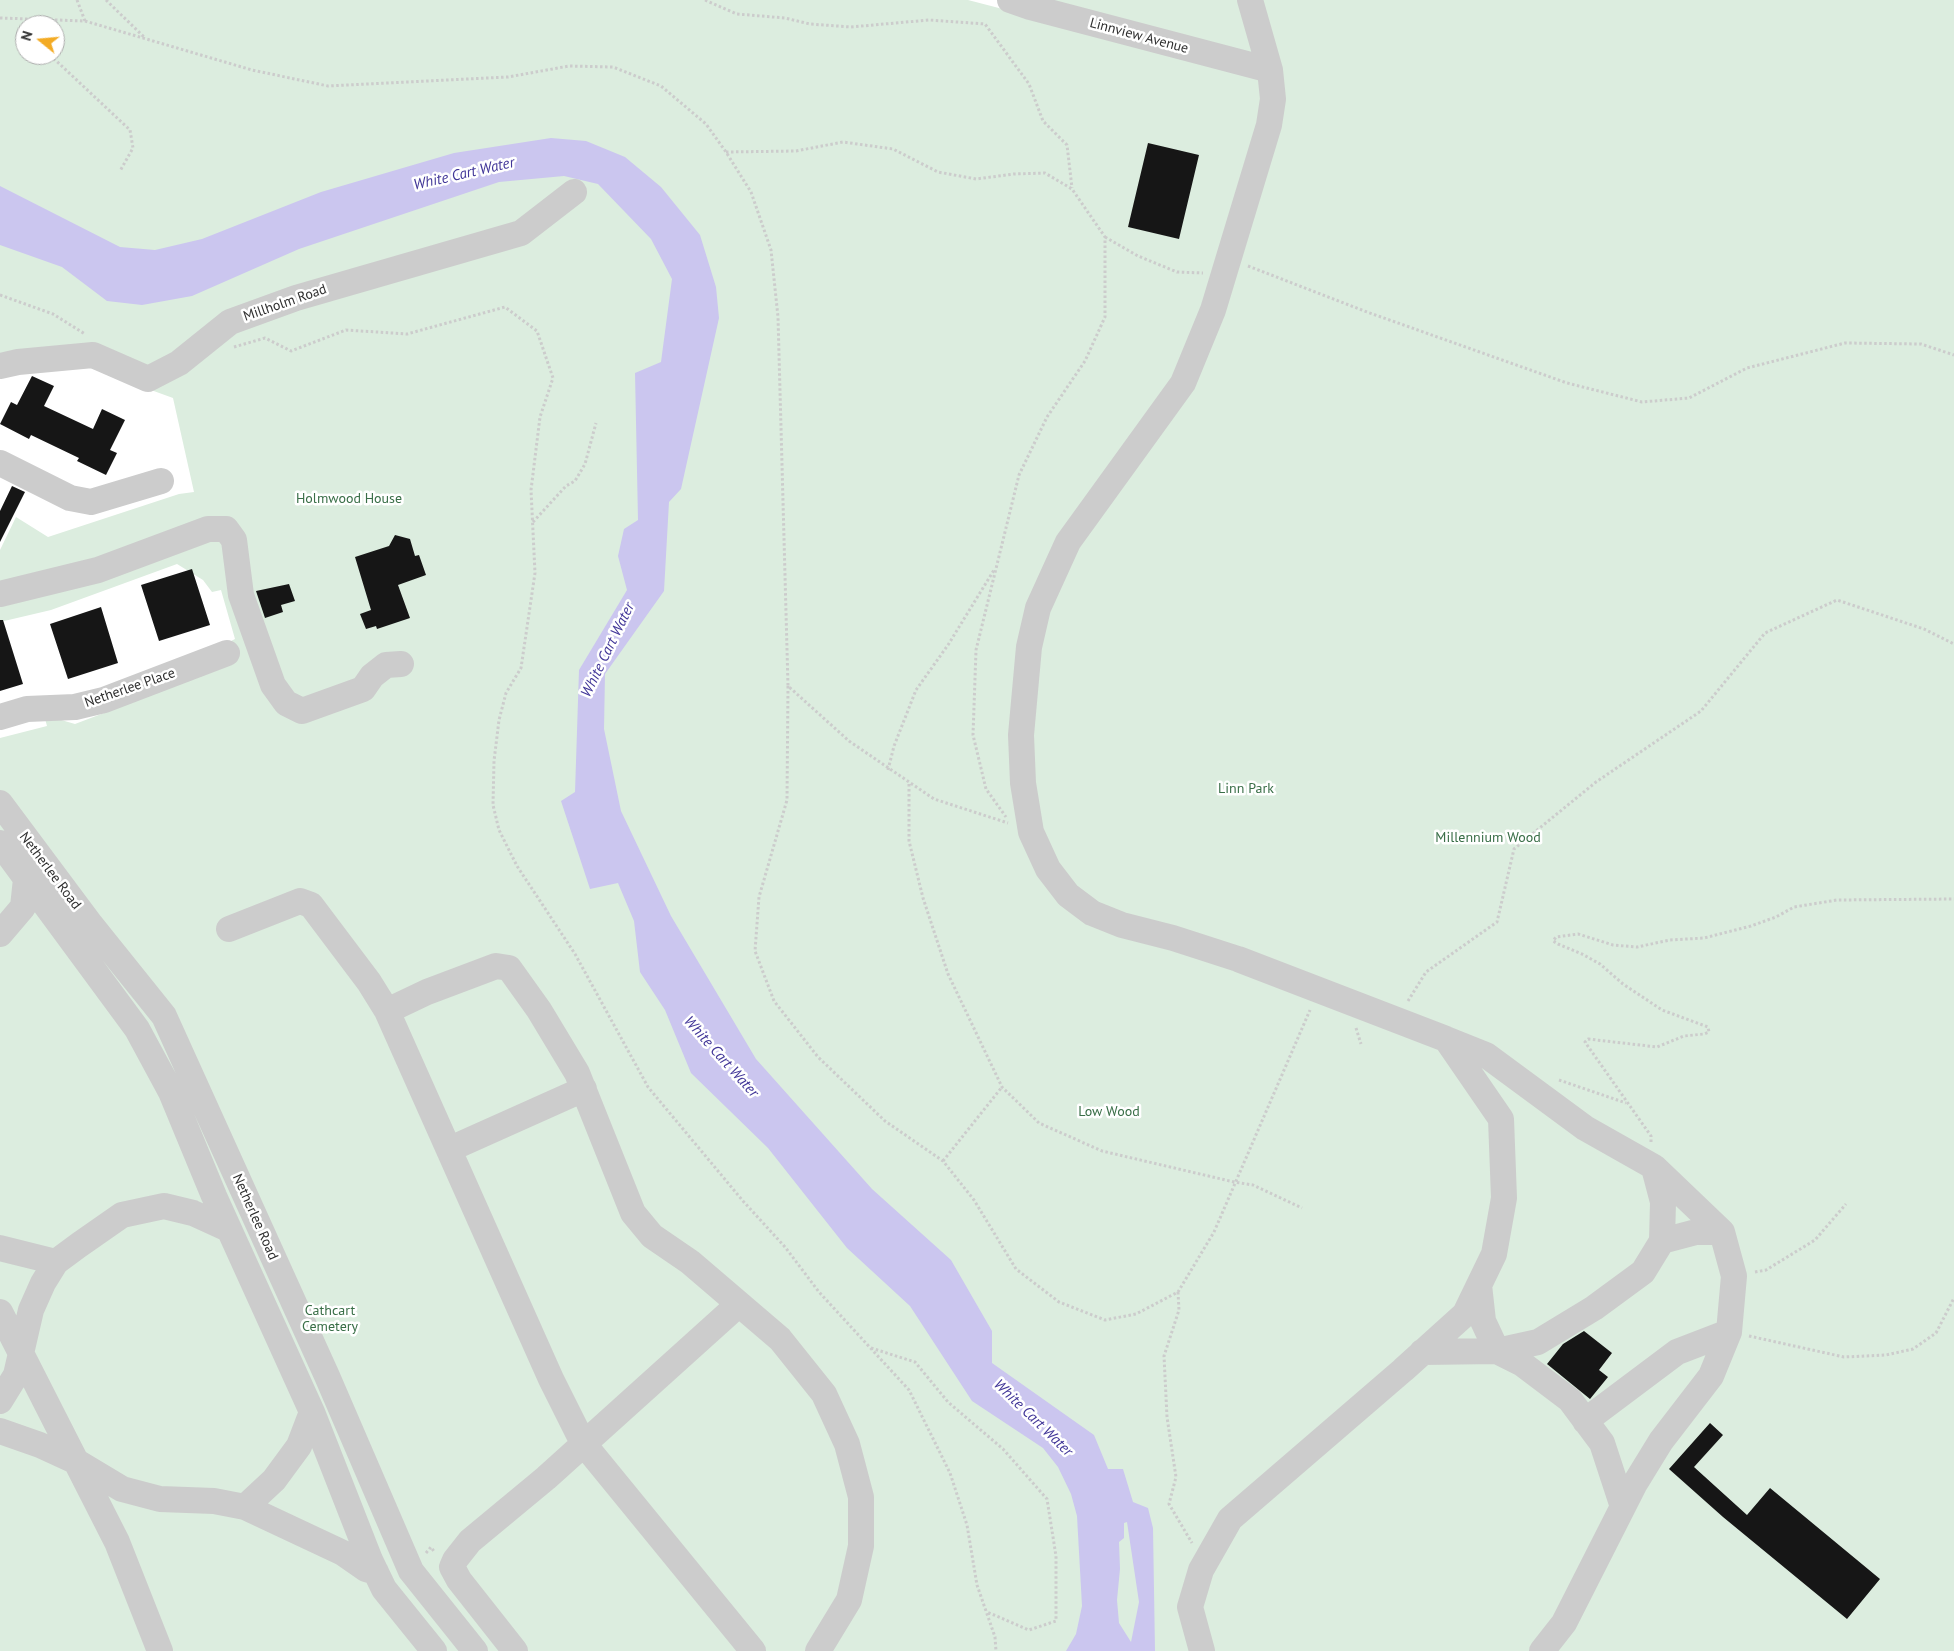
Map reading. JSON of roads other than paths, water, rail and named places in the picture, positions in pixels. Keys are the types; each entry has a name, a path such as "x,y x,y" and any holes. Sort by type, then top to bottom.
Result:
{"street":[{"path":"1250,0 1270,70 1273,98 1269,125 1210,319 1183,383 1068,542 1038,608 1029,648 1021,735 1022,783 1031,832 1048,869 1068,895 1092,913 1122,925 1173,938 1238,959 1319,988 1486,1055 1585,1128 1654,1167 1722,1232 1733,1273 1729,1332 1711,1376 1661,1441 1623,1507 1564,1623 1542,1651"},
{"name":"Linnview Avenue","path":"1024,2 1270,70"},
{"name":"Millholm Road","path":"0,366 18,362 93,355 148,379 179,363 230,322 296,298 521,233 574,192"},
{"path":"2,470 70,498 91,502 161,480"},
{"path":"0,594 98,570 208,528 226,529 234,540 241,595 273,685 286,703 302,711 363,689 372,676 386,665 401,664"},
{"name":"Netherlee Place","path":"0,717 27,708 75,706 104,700 228,653"},
{"name":"Netherlee Road","path":"0,803 91,925 164,1016 327,1376 411,1571 475,1651"},
{"path":"0,843 137,1029 171,1092 228,1229 312,1412 376,1572 384,1589 434,1651"},
{"path":"0,934 23,907 26,879"},
{"path":"229,929 300,901 311,905 369,982 387,1011 551,1379 583,1443 753,1651"},
{"path":"387,1011 427,992 496,966 509,968 553,1033 577,1073 634,1213 652,1236 690,1262 780,1338 824,1394 847,1444 861,1497 861,1546 849,1600 818,1651"},
{"path":"1202,1651 1190,1606 1200,1570 1230,1519 1465,1314 1494,1254 1504,1198 1501,1119 1446,1039"},
{"path":"450,1149 584,1090"},
{"path":"1422,1352 1497,1351 1538,1342 1594,1308 1643,1272 1662,1241 1663,1202 1654,1167"},
{"path":"0,1401 16,1375 31,1310 43,1282 56,1262 122,1215 164,1206 193,1213 228,1229"},
{"path":"1662,1241 1696,1232 1722,1232"},
{"path":"0,1248 56,1262"},
{"path":"1479,1285 1483,1320 1497,1351 1521,1363 1570,1400 1602,1443 1623,1507"},
{"path":"515,1651 459,1580 452,1567 455,1560 470,1541 546,1478 738,1304"},
{"path":"0,1312 117,1542 160,1651"},
{"path":"1585,1421 1677,1352 1729,1332"},
{"path":"245,1507 274,1480 299,1446 312,1412"},
{"path":"0,1431 40,1445 77,1462 122,1488 160,1499 214,1501 245,1507 343,1553 366,1569 376,1572"}],"water":[{"name":"White Cart Water","path":"551,138 586,141 625,157 661,187 700,235 716,287 719,318 681,489 669,502 664,591 605,674 604,729 621,811 671,916 756,1059 872,1189 951,1260 992,1331 992,1363 1094,1435 1108,1469 1123,1469 1133,1502 1148,1508 1153,1528 1155,1651 1066,1651 1076,1634 1082,1606 1077,1516 1071,1494 1058,1467 1043,1448 972,1401 910,1306 847,1248 768,1148 691,1073 665,1010 640,972 634,921 618,883 590,889 561,801 575,792 579,670 627,590 618,556 624,529 638,520 635,373 661,362 672,279 651,239 598,184 564,176 499,182 299,249 192,296 142,305 107,301 62,267 0,245 0,186 120,247 155,250 202,239 321,192 454,153","holes":["1127,1522 1139,1602 1131,1642 1119,1623 1117,1600 1120,1569 1119,1542 1124,1538 1124,1523"]}],"park label":[{"name":"Holmwood House","path":"349,499"},
{"name":"Linn Park","path":"1246,789"},
{"name":"Millennium Wood","path":"1488,838"},
{"name":"Low Wood","path":"1109,1112"},
{"name":"Cathcart Cemetery","path":"330,1319"}]}
